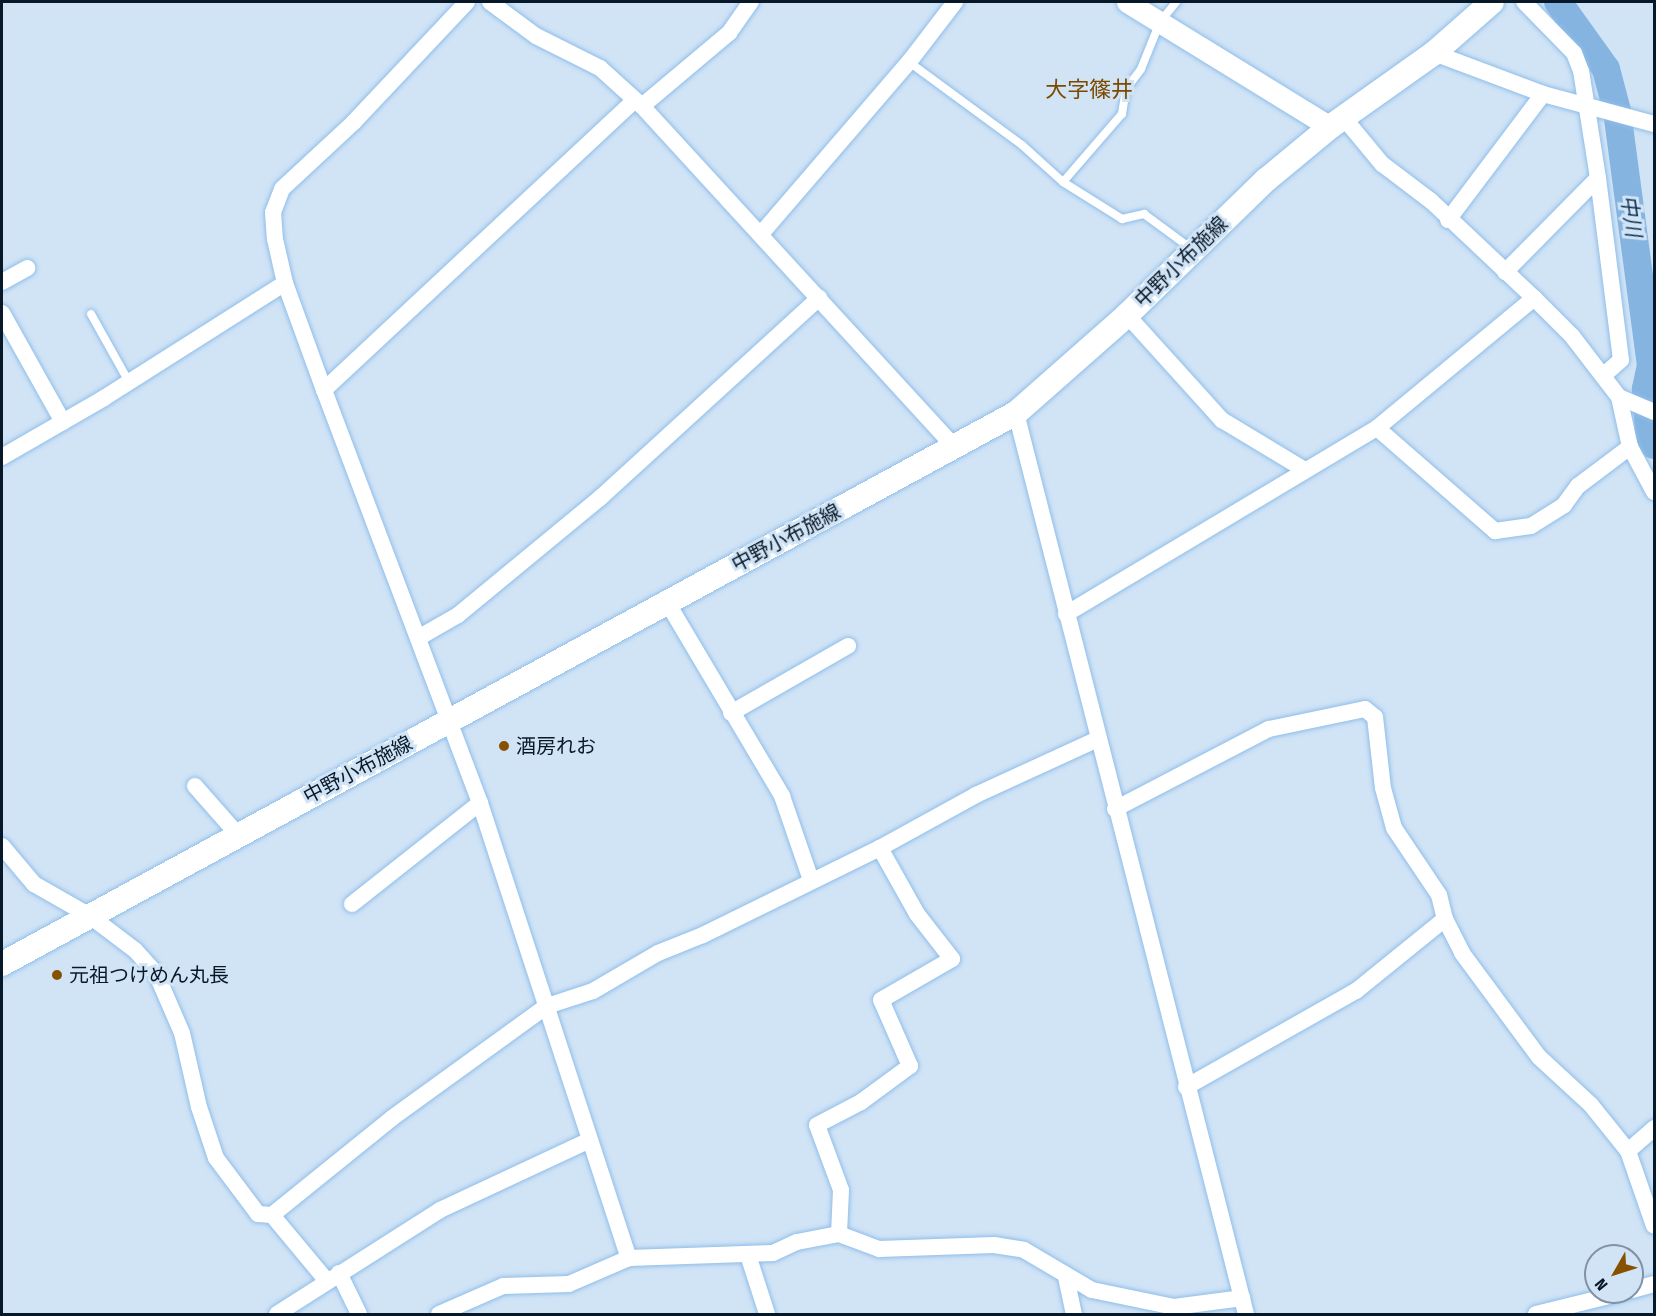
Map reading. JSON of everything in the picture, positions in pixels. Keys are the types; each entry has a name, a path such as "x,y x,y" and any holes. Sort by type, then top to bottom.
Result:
{"main road":[{"name":"中野小布施線","path":"2,963 1016,413 1127,315 1266,180 1337,122 1434,53 1492,2"}],"street":[{"path":"467,2 354,122 282,189 273,212 275,239 285,283 451,720 480,803 588,1141 629,1258"},
{"path":"490,2 536,36 600,69 639,103 955,447"},
{"path":"324,390 639,103 729,33 751,2"},
{"path":"760,234 909,62 955,2"},
{"path":"1127,2 1337,122 1382,164 1431,201 1448,220 1534,297 1604,375 1619,397 1630,447 1654,492"},
{"path":"1524,2 1574,53 1586,106 1598,178 1621,360 1604,375"},
{"path":"1434,53 1543,94 1654,124"},
{"path":"1448,220 1543,94"},
{"path":"1505,272 1598,178"},
{"path":"2,282 27,268"},
{"path":"2,457 129,382 285,283"},
{"path":"1066,614 1377,428 1534,297"},
{"path":"418,638 458,615 600,498 819,298"},
{"path":"2,313 63,422"},
{"path":"1127,315 1222,420 1305,470"},
{"path":"1619,397 1654,412"},
{"path":"439,1314 503,1286 568,1284 629,1258 773,1253 797,1242 839,1234 879,1249 994,1245 1024,1250 1066,1277 1092,1290 1174,1307 1244,1306 1115,809 1016,413"},
{"path":"1377,428 1495,531 1531,526 1556,510 1578,486 1630,447"},
{"path":"667,602 782,796 811,880"},
{"path":"731,713 848,646"},
{"path":"1115,809 1269,729 1365,709 1374,717 1383,788 1394,828 1439,895 1445,919 1462,953 1539,1057 1591,1106 1628,1151 1654,1226"},
{"path":"272,1215 368,1141 392,1118 546,1006 593,991 658,953 880,848 976,795 1098,739"},
{"path":"195,786 238,835"},
{"path":"352,904 480,803"},
{"path":"2,846 34,884 90,916 135,950 156,973 182,1033 199,1107 216,1158 258,1214 272,1215 333,1277 359,1314"},
{"path":"839,1234 841,1190 817,1125 861,1102 910,1066 881,1000 952,959 917,914 880,848"},
{"path":"1186,1087 1356,991 1445,919"},
{"path":"1628,1151 1654,1128"},
{"path":"277,1314 440,1210 588,1141"},
{"path":"748,1255 767,1314"},
{"path":"1066,1277 1074,1314"},
{"path":"1536,1314 1584,1302"}],"lane":[{"path":"1063,182 1122,114 1126,89 1141,69 1160,22 1176,2"},
{"path":"909,62 1022,145 1063,182 1122,219 1144,214 1194,250"},
{"path":"91,314 129,382"}],"waterway":[{"name":"中川","path":"1558,2 1606,69 1617,111 1651,365 1646,389 1649,434 1654,445"}],"place":[{"name":"酒房れお","path":"504,746"},
{"name":"元祖つけめん丸長","path":"57,975"}],"district":[{"name":"大字篠井","path":"1089,90"}]}
